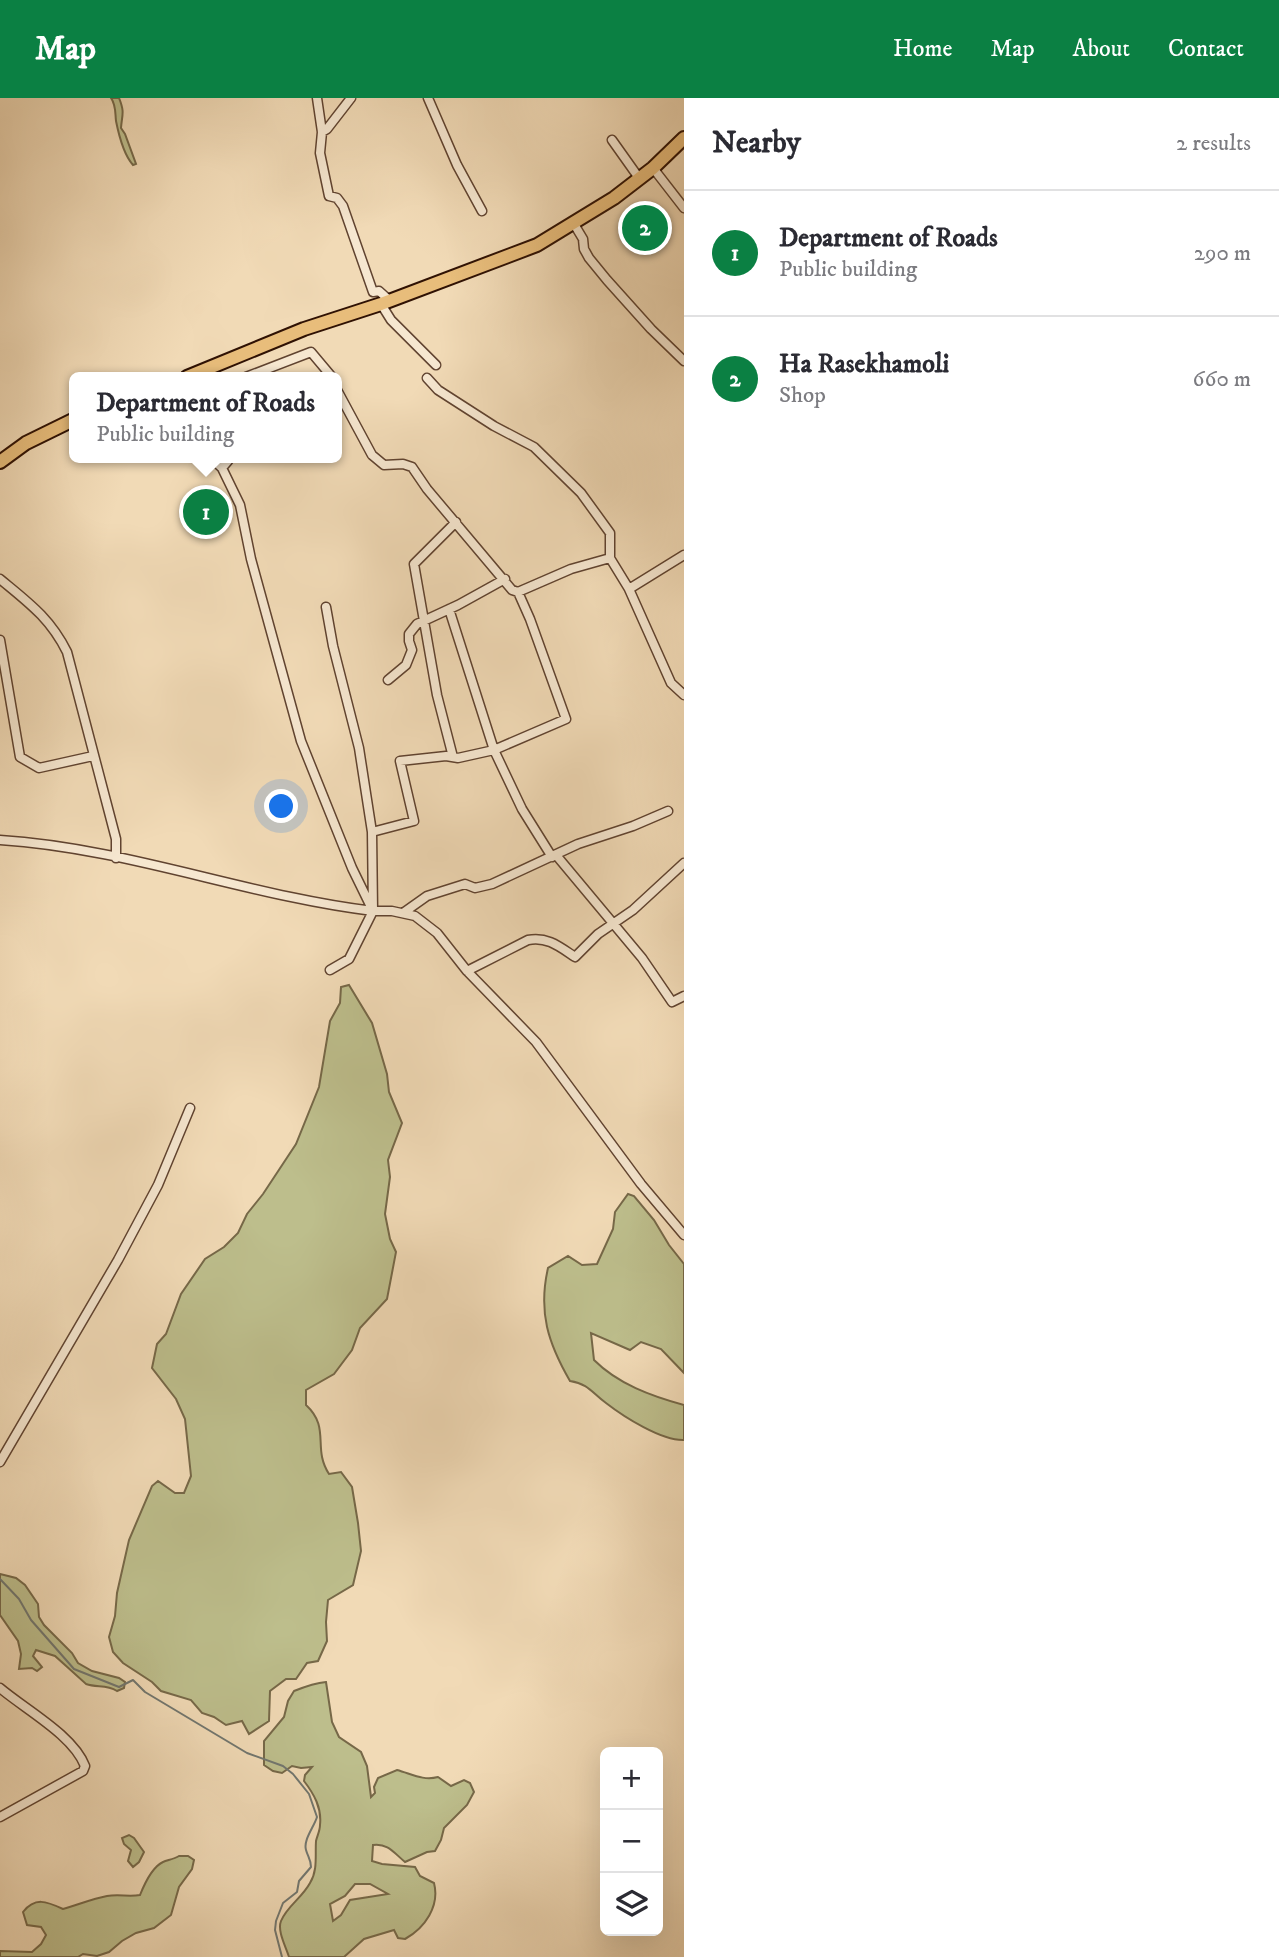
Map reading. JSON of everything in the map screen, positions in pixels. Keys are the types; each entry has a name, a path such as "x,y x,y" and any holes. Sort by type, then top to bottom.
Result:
{"main road":[{"path":"199,372 304,329 537,245 614,198 653,168 684,138"},
{"path":"0,462 26,443 69,422"}],"street":[{"path":"317,98 322,132 320,153 329,196 337,198 343,206 373,292 379,291 391,320 436,365"},
{"path":"322,132 351,98"},
{"path":"428,98 457,165 482,211"},
{"path":"612,140 639,178"},
{"path":"653,168 684,208"},
{"path":"574,224 583,239 589,258 684,361"},
{"path":"259,372 311,352 328,372"},
{"path":"427,378 438,390 494,426 534,447 554,465 581,493 610,533 610,558"},
{"path":"342,399 372,455 384,465 403,464 412,467 427,489 512,590 518,592 571,569 610,558"},
{"path":"216,463 222,468 240,505 257,583 301,741 352,868 373,911"},
{"path":"222,468 226,463"},
{"path":"453,757 437,695 414,564 456,522"},
{"path":"629,589 684,555"},
{"path":"610,558 629,589 671,683 684,695"},
{"path":"0,579 36,608 57,631 67,652 116,839 116,858"},
{"path":"388,680 406,665 412,650 408,641 409,634 417,624 505,579"},
{"path":"372,832 414,821 400,761 458,758 495,750 566,719 518,592"},
{"path":"326,607 359,748 372,832 373,911 349,959 330,970"},
{"path":"449,609 495,750 522,809 554,856 642,958 672,1002 684,996"},
{"path":"0,640 20,757 39,768 93,756"},
{"path":"403,914 427,896 465,884 475,888 492,884 578,844 668,811"},
{"path":"0,840 116,858 323,905 415,916 437,933 467,971 536,1042 641,1184 684,1235"},
{"path":"467,971 537,938 545,939 575,957 612,923 633,910 684,863"},
{"path":"0,1462 118,1260 158,1185 190,1108"},
{"path":"0,1688 70,1743 80,1754 85,1766 83,1772 0,1817"}],"green space":[{"path":"111,98 119,98 123,110 121,128 136,164 133,165 130,161 122,145"},
{"path":"349,985 372,1023 387,1074 389,1092 402,1123 388,1160 390,1177 385,1214 390,1239 396,1252 387,1299 360,1328 352,1350 334,1374 306,1390 306,1405 318,1422 324,1465 329,1474 341,1472 352,1487 361,1551 353,1585 328,1600 327,1641 318,1661 307,1663 296,1679 286,1679 270,1691 269,1721 249,1734 242,1721 226,1725 202,1713 191,1700 161,1691 123,1663 113,1652 109,1637 129,1540 152,1486 158,1481 175,1493 184,1493 191,1476 185,1419 176,1399 152,1368 157,1344 166,1334 181,1294 205,1259 224,1247 238,1233 247,1214 296,1144 319,1087 330,1021 340,1003 341,987"},
{"path":"628,1194 634,1196 654,1220 684,1264 684,1373 661,1349 641,1342 630,1350 591,1333 594,1360 614,1376 636,1388 684,1405 684,1440 665,1437 644,1427 614,1409 586,1387 570,1381 547,1327 544,1299 548,1268 568,1256 582,1265 597,1264 613,1229 615,1212"},
{"path":"0,1574 16,1578 25,1585 38,1604 39,1617 44,1625 72,1653 78,1663 92,1671 119,1678 125,1682 124,1688 117,1691 86,1684 55,1656 36,1650 33,1656 42,1667 37,1671 32,1668 19,1669 21,1654 18,1641 0,1615"},
{"path":"326,1682 332,1722 339,1737 361,1752 367,1766 371,1797 375,1793 374,1787 378,1778 397,1770 422,1778 438,1777 451,1786 464,1780 470,1783 474,1792 467,1805 444,1828 435,1851 405,1862 387,1847 373,1845 372,1861 415,1867 420,1876 434,1883 433,1908 419,1929 405,1939 398,1938 394,1930 364,1939 344,1957 289,1957 280,1925 287,1911 313,1878 320,1813 314,1796 304,1781 305,1775 312,1767 292,1766 282,1773 273,1771 264,1765 264,1741 284,1717 294,1691","holes":["355,1884 370,1884 388,1894 350,1900 341,1915 333,1921 330,1904 345,1896"]},
{"path":"129,1835 144,1852 133,1867 128,1861 131,1850 122,1838"},
{"path":"179,1856 188,1856 194,1860 192,1869 179,1887 171,1915 154,1928 136,1933 109,1952 97,1956 83,1954 78,1957 0,1957 0,1951 32,1952 41,1944 46,1935 41,1927 27,1925 23,1912 32,1904 46,1902 63,1909 107,1896 140,1895 155,1868"}],"waterway":[{"path":"0,1579 74,1669 119,1687 133,1680 145,1692 247,1753 283,1766 309,1794 317,1817 305,1846 311,1867 299,1881 297,1892 283,1903 276,1921 275,1930 282,1957"}],"place":[{"name":"Ha Rasekhamoli","path":"645,228"},
{"name":"Department of Roads","path":"206,512"}]}
